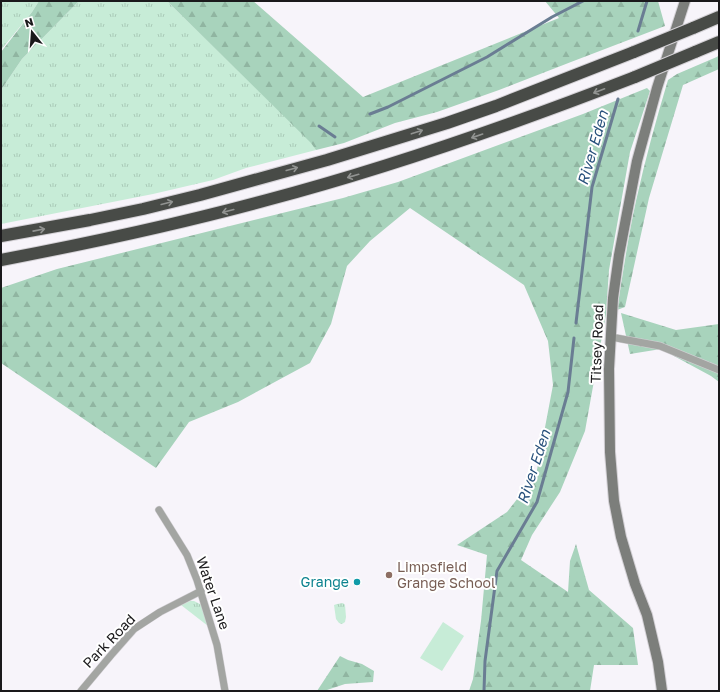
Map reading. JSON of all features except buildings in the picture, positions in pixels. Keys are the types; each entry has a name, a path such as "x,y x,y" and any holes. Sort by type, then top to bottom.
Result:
{"highway":[{"path":"1,236 143,209 327,160 496,106 719,17"},
{"path":"1,260 166,226 313,188 459,142 548,110 635,77 719,42"}],"main road":[{"name":"Titsey Road","path":"662,691 658,662 647,615 635,584 621,537 614,501 610,452 609,369 613,298 619,255 637,161 657,88 685,1"}],"street":[{"path":"611,337 660,346 719,370"},
{"name":"Water Lane","path":"159,510 187,555 201,591 217,645 225,691"},
{"name":"Park Road","path":"81,691 134,629 160,612 201,591"}],"green space":[{"path":"1,1 39,1 32,12 1,50"},
{"path":"39,1 79,1 22,59 1,90 1,52"},
{"path":"79,1 167,1 312,143 316,150 246,168 213,180 153,194 1,224 1,90 22,59"},
{"path":"167,1 253,1 363,97 559,18 545,1 658,1 665,26 499,90 437,112 395,123 344,143 316,150 311,143"},
{"path":"719,56 719,69 683,85 649,198 625,307 617,310 636,201 668,80 677,74"},
{"path":"647,88 650,91 630,152 609,270 606,314 585,431 560,492 532,535 521,560 568,592 570,561 576,544 589,590 633,628 638,665 594,665 590,691 469,691 473,679 481,621 487,555 457,545 507,512 536,475 553,385 548,341 524,285 410,208 370,241 347,266 331,324 310,363 238,402 189,422 156,468 1,363 1,288 57,269 343,198 398,182 583,114"},
{"path":"621,313 676,330 719,324 719,382 711,376 661,349 630,354"},
{"path":"194,601 202,605 208,626 181,605"},
{"path":"343,603 345,605 346,617 345,622 342,624 336,619 334,605"},
{"path":"443,622 464,636 442,671 420,658"},
{"path":"340,656 362,664 374,671 373,682 345,684 324,691 317,691"}],"waterway":[{"path":"370,114 388,107 487,57 552,17 583,1"},
{"name":"River Eden","path":"638,31 647,1"},
{"name":"River Eden","path":"576,323 592,187 618,99"},
{"path":"319,126 335,137"},
{"name":"River Eden","path":"484,691 485,661 497,571 537,502 568,392 574,338"}],"place":[{"name":"Limpsfield Grange School","path":"389,575"},
{"name":"Grange","path":"357,582"}]}
